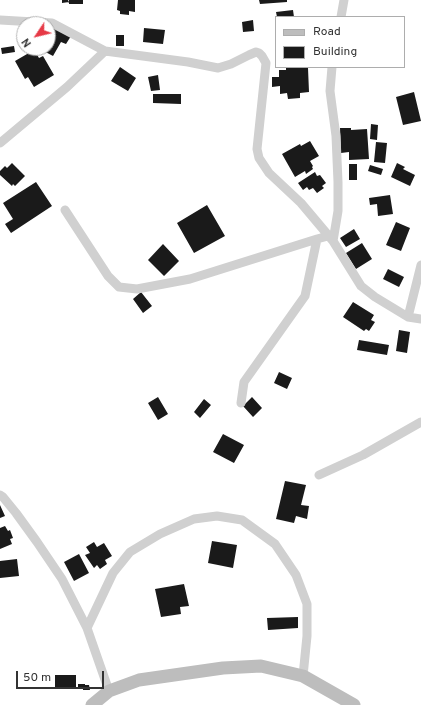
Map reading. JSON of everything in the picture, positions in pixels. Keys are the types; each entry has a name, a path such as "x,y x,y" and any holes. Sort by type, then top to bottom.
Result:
{"street":[{"path":"341,16 344,0"},
{"path":"0,20 52,23 105,51 188,62 218,68 231,64 256,52 260,53 266,63 257,149 258,158 269,172 301,203 331,239 361,286 375,297 408,317 421,319"},
{"path":"0,143 67,87 105,51"},
{"path":"331,239 338,211 336,136 330,91 332,68"},
{"path":"65,210 108,276 119,286 137,289 190,279 317,239 331,239"},
{"path":"241,403 244,382 305,296 317,239"},
{"path":"408,317 421,265"},
{"path":"319,475 363,455 421,422"},
{"path":"0,495 16,513 62,579 87,628 109,691"},
{"path":"87,628 113,573 130,552 160,534 194,519 217,516 242,520 275,544 296,575 307,604 307,636 303,676"},
{"path":"92,705 109,691 139,680 222,668 261,666 303,676 354,705"}],"building":[{"path":"62,0 68,0 69,2 62,3"},
{"path":"69,0 83,0 83,4 69,4"},
{"path":"118,0 135,0 135,12 129,11 129,15 120,14 120,11 117,10"},
{"path":"259,0 287,0 287,2 260,4"},
{"path":"293,10 294,16 277,16 276,12"},
{"path":"253,20 254,31 243,32 242,22"},
{"path":"56,27 71,36 66,44 61,42 56,51"},
{"path":"144,28 165,30 163,44 143,42"},
{"path":"116,35 124,35 124,46 116,46"},
{"path":"14,46 15,52 2,54 1,48"},
{"path":"24,56 38,56 39,58 43,56 54,75 34,87 28,77 25,79 15,61"},
{"path":"120,67 136,78 128,91 111,81"},
{"path":"286,68 308,68 309,92 300,93 300,98 288,99 287,93 280,94 280,86 272,87 272,77 279,77 279,70 286,70"},
{"path":"158,75 160,90 151,91 148,77"},
{"path":"414,92 421,121 403,125 396,97"},
{"path":"153,94 181,94 181,104 153,103"},
{"path":"371,124 378,125 377,140 370,139"},
{"path":"340,128 351,128 351,130 367,129 369,159 349,160 349,152 341,153"},
{"path":"310,141 319,156 310,161 313,169 306,174 305,171 295,177 282,154 300,144 301,146"},
{"path":"376,142 387,143 385,163 374,162"},
{"path":"12,163 25,176 15,186 13,184 12,186 0,175 0,171 5,166 7,168"},
{"path":"397,163 405,167 403,169 415,175 410,186 391,177"},
{"path":"349,164 357,164 357,180 349,180"},
{"path":"370,165 383,169 381,175 368,171"},
{"path":"315,172 317,176 320,175 326,183 322,186 324,188 317,193 313,188 309,190 307,187 303,190 298,183"},
{"path":"36,182 52,206 11,233 5,224 13,219 3,203"},
{"path":"390,195 393,214 378,216 377,204 370,205 369,198"},
{"path":"207,205 225,236 194,253 177,223"},
{"path":"396,222 410,228 401,251 386,245"},
{"path":"354,229 360,239 346,247 340,238"},
{"path":"362,243 372,259 356,269 346,253"},
{"path":"163,244 179,261 164,276 148,260"},
{"path":"388,269 404,277 399,287 383,279"},
{"path":"141,292 152,306 143,313 133,299"},
{"path":"353,302 374,315 371,320 375,322 369,331 366,329 364,331 343,317"},
{"path":"399,330 410,332 407,353 396,351"},
{"path":"359,340 389,345 387,355 357,350"},
{"path":"279,372 292,378 287,389 274,383"},
{"path":"158,397 168,414 158,420 148,403"},
{"path":"252,397 262,408 253,417 243,406"},
{"path":"204,399 211,405 200,418 194,412"},
{"path":"223,434 244,445 234,463 213,452"},
{"path":"285,481 306,485 301,505 309,506 307,519 296,516 294,523 276,519"},
{"path":"0,505 5,516 0,518"},
{"path":"5,526 8,531 10,530 13,538 10,539 12,544 0,549 0,528"},
{"path":"212,541 237,545 233,568 208,563"},
{"path":"94,542 97,547 104,543 112,556 105,560 107,564 100,569 97,565 94,568 85,555 90,553 86,547"},
{"path":"79,554 89,573 74,581 64,562"},
{"path":"17,559 19,576 0,578 0,561"},
{"path":"184,584 189,606 180,607 181,614 161,617 155,589"},
{"path":"298,617 298,628 268,630 267,618"},
{"path":"55,675 76,675 76,689 55,689"},
{"path":"78,684 89,685 90,690 78,689"}]}
